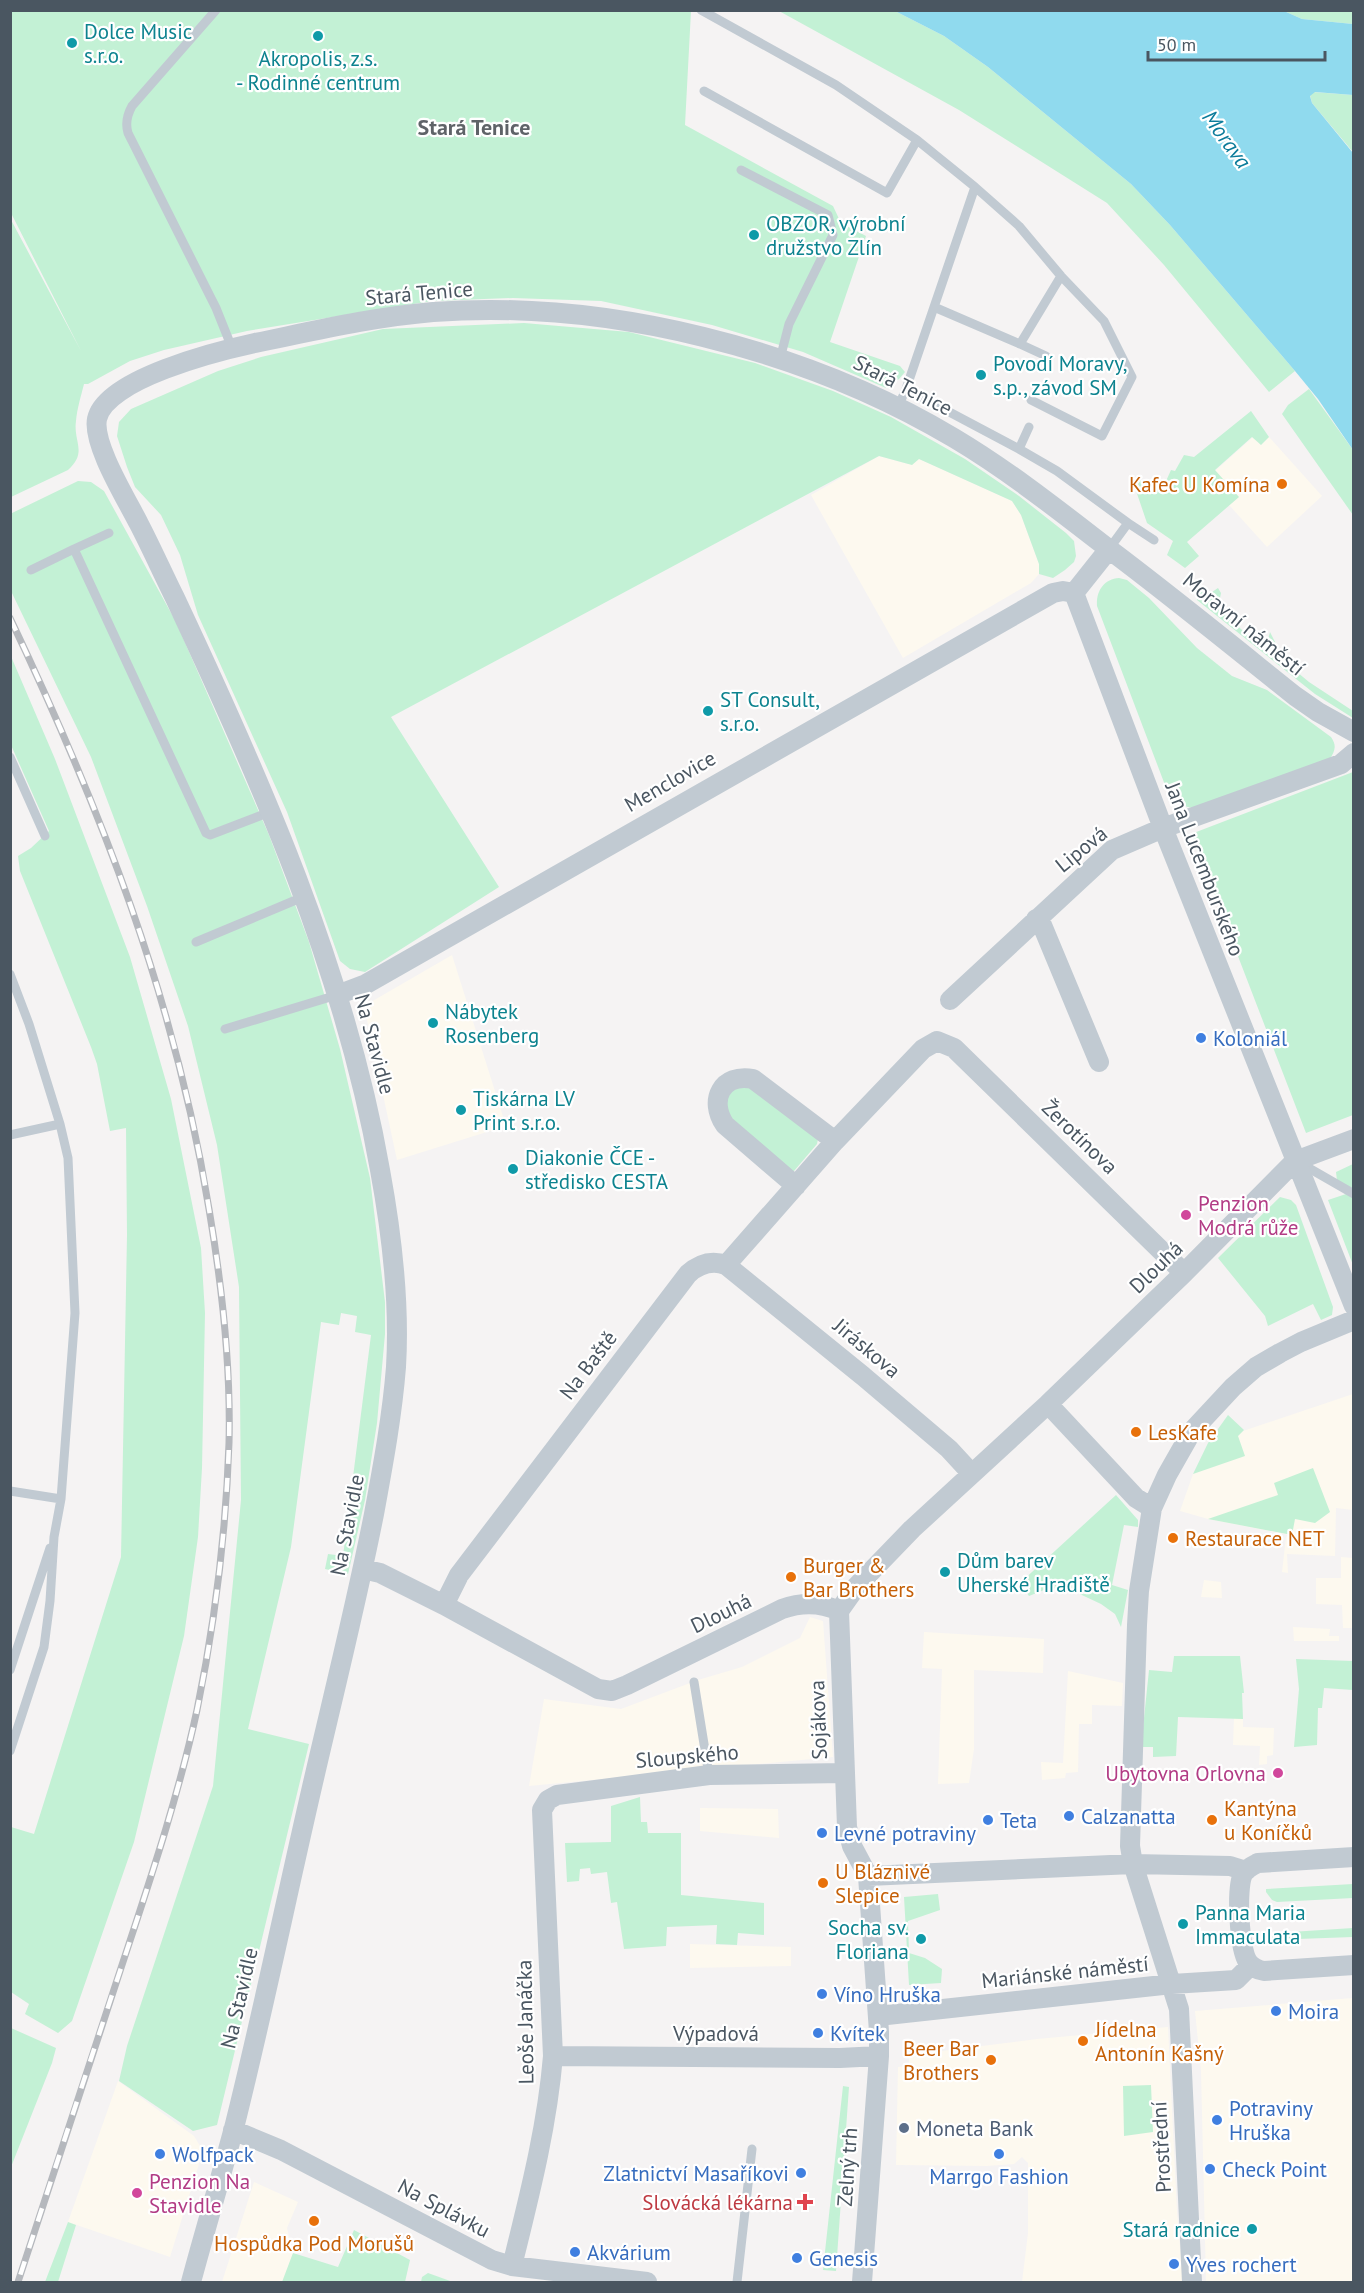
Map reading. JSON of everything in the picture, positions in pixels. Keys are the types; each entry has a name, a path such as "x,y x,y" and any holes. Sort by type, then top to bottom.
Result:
{"street":[{"name":"Stará Tenice","path":"257,779 160,567 105,457 96,423 100,408 123,388 169,368 232,348 338,326 443,311 542,312 623,321 701,337 780,359 902,398 949,435 1012,475 1109,549"},
{"path":"1074,593 1109,549"},
{"name":"Moravní náměstí","path":"1109,549 1295,696 1353,732"},
{"name":"Menclovice","path":"337,995 366,984 1053,592 1074,593"},
{"name":"Jana Lucemburského","path":"1074,593 1163,828 1353,1306"},
{"path":"1163,828 1341,764 1353,753"},
{"name":"Na Stavidle","path":"191,2283 233,2130 363,1569 390,1426 396,1366 396,1293 390,1234 380,1169 349,1034 303,897 257,779"},
{"name":"Lipová","path":"950,1000 1112,850 1163,828"},
{"path":"1036,919 1042,925 1099,1062"},
{"name":"Žerotínova","path":"835,1141 923,1048 937,1041 949,1044 1184,1273"},
{"path":"726,1265 796,1186 835,1141 753,1079 734,1080 719,1094 718,1114 725,1125 796,1186"},
{"path":"1295,1161 1353,1139"},
{"name":"Dlouhá","path":"363,1569 380,1573 444,1605 557,1668 608,1692 790,1607 818,1604 839,1611 846,1599 912,1529 1048,1404 1184,1273 1295,1161"},
{"name":"Na Baště","path":"444,1605 459,1575 688,1274 702,1265 714,1262 726,1265"},
{"name":"Jiráskova","path":"726,1265 949,1449 972,1474"},
{"name":"Prostřední","path":"1192,2283 1179,2009 1133,1864 1130,1846 1139,1591 1152,1508 1167,1475 1192,1431 1233,1387 1256,1367 1280,1353 1353,1320"},
{"path":"1048,1404 1136,1498 1152,1508"},
{"name":"Sojákova","path":"839,1611 847,1827 852,1846 868,1876"},
{"name":"Sloupského","path":"542,1810 548,1800 557,1795 709,1775 844,1773"},
{"name":"Leoše Janáčka","path":"512,2266 544,2132 553,2056 542,1810"},
{"path":"1353,1857 1264,1863 1252,1866 1246,1870 1240,1887 1242,1944 1251,1965 1264,1971 1353,1965"},
{"path":"879,2056 868,1876 1133,1864 1230,1866 1246,1870"},
{"name":"Mariánské náměstí","path":"878,2016 1172,1984 1236,1980 1251,1965"},
{"name":"Výpadová","path":"553,2056 840,2058 879,2056"},
{"name":"Zelný trh","path":"862,2283 879,2056"},
{"name":"Na Splávku","path":"233,2130 281,2150 485,2257 512,2266 647,2283"}],"lane":[{"path":"216,10 132,106 126,123 128,133 216,308 232,348"},
{"path":"701,10 836,85 917,140 1020,226 1061,276 1104,321 1132,377 1102,436 1031,400"},
{"path":"704,91 887,193 917,140"},
{"path":"741,170 828,215 833,236 789,324 780,359"},
{"path":"975,187 902,398 1019,449 1057,471 1154,540"},
{"path":"1020,344 1061,276"},
{"path":"934,307 1046,356"},
{"path":"1019,449 1029,427"},
{"path":"1109,549 1128,523"},
{"path":"32,570 109,533"},
{"path":"74,549 202,829 210,835 215,834 270,812"},
{"path":"10,757 45,836"},
{"path":"196,942 303,897"},
{"path":"10,974 29,1024 60,1124 68,1158 75,1313 61,1499 54,1537 50,1601 44,1647 10,1751"},
{"path":"225,1029 337,995"},
{"path":"10,1135 60,1124"},
{"path":"1295,1161 1353,1194"},
{"path":"10,1491 61,1499"},
{"path":"10,1670 35,1588 54,1537"},
{"path":"694,1682 709,1775"},
{"path":"737,2283 752,2149"}],"shaded area":[{"path":"1253,437 1261,445 1269,437 1322,496 1267,547 1229,505 1238,497 1215,471"},
{"path":"879,456 908,464 919,459 1012,501 1021,515 1039,564 1039,574 1031,583 903,658 811,495"},
{"path":"452,955 506,1126 397,1160 364,1006"},
{"path":"1353,1394 1353,1510 1336,1508 1335,1556 1287,1554 1288,1573 1282,1572 1286,1537 1290,1535 1208,1519 1180,1511 1193,1474 1240,1432"},
{"path":"1341,1557 1353,1558 1353,1628 1343,1628 1342,1605 1316,1604 1316,1578 1341,1578"},
{"path":"1204,1580 1221,1582 1222,1598 1201,1597"},
{"path":"810,1617 823,1621 833,1757 529,1786 544,1699 621,1709 698,1680 742,1667 800,1638"},
{"path":"1293,1627 1330,1629 1329,1636 1339,1636 1339,1641 1294,1641"},
{"path":"924,1632 1044,1639 1043,1673 974,1670 974,1749 969,1783 938,1784 942,1669 922,1668"},
{"path":"1068,1671 1123,1683 1122,1706 1092,1705 1092,1724 1079,1724 1078,1772 1066,1773 1065,1778 1042,1780 1041,1762 1063,1763"},
{"path":"1234,1718 1243,1719 1243,1727 1274,1728 1273,1755 1267,1756 1267,1764 1259,1765 1260,1746 1233,1745"},
{"path":"700,1808 778,1809 779,1838 700,1831"},
{"path":"690,1944 791,1947 791,1966 690,1968"},
{"path":"1353,1998 1353,2282 1206,2282 1201,2071 1195,2011"},
{"path":"1168,2027 1177,2211 1183,2282 1022,2282 1028,2233 1028,2163 1022,2157 1014,2164 987,2166 896,2165 898,2067 909,2066 909,2055 1037,2039"},
{"path":"118,2081 194,2136 203,2151 170,2257 68,2222"},
{"path":"254,2182 298,2202 287,2228 293,2253 283,2282 222,2282"}],"green space":[{"path":"11,11 691,11 685,125 833,206 841,223 866,236 830,342 900,366 905,372 886,388 803,352 712,325 601,301 513,298 432,301 247,331 164,350 130,361 84,384 76,428 79,452 74,464 68,470 11,497 10,218 81,351 11,213"},
{"path":"779,11 895,11 944,36 988,67 1131,184 1170,225 1295,371 1269,392 1164,265 1107,203 959,110"},
{"path":"1284,11 1353,11 1353,24 1302,19"},
{"path":"1313,92 1353,95 1353,152 1312,103 1310,95"},
{"path":"524,323 629,332 755,363 833,391 891,417 965,459 1019,496 1066,533 1074,541 1076,556 1074,562 1053,578 1039,574 1039,564 1021,515 1012,501 919,459 912,465 879,456 391,717 499,887 365,972 350,969 340,961 287,812 198,615 180,555 161,515 135,487 117,436 119,422 131,409 218,371 261,357 383,329"},
{"path":"1309,389 1353,450 1353,515 1282,414 1288,405"},
{"path":"1251,411 1269,437 1261,445 1252,437 1215,470 1239,497 1187,542 1199,556 1185,568 1167,555 1173,541 1147,523 1131,476 1162,490 1171,470 1175,471 1184,455 1194,457"},
{"path":"78,481 91,482 104,491 176,622 269,835 309,942 340,1049 370,1178 385,1302 385,1334 377,1423 365,1500 348,1574 325,1569 328,1554 343,1556 371,1335 355,1332 357,1316 341,1313 339,1325 321,1322 291,1547 248,1729 309,1744 217,2125 193,2131 119,2081 127,2046 213,1786 241,1500 239,1287 217,1145 188,1026 147,906 91,757 11,591 10,514"},
{"path":"1119,578 1127,580 1149,598 1197,648 1232,676 1267,690 1331,737 1335,748 1330,759 1199,809 1187,807 1174,800 1165,785 1097,606 1098,595 1105,583"},
{"path":"1218,588 1221,593 1218,608 1265,651 1270,632 1285,662 1309,682 1353,711 1353,718 1315,694 1197,600 1197,591 1209,594"},
{"path":"10,654 55,759 130,957 171,1099 201,1248 205,1313 202,1468 198,1537 184,1636 134,1842 72,2021 58,2033 25,2014 29,2004 11,1992 11,1827 34,1834 121,1557 127,1235 126,1128 110,1131 97,1064 20,871 18,856 31,848 49,831 11,745"},
{"path":"1353,772 1353,1115 1306,1133 1191,834"},
{"path":"749,1086 818,1139 817,1144 794,1171 790,1171 728,1119 725,1099 735,1088"},
{"path":"1353,1164 1353,1265 1328,1200 1352,1192 1338,1189 1336,1172"},
{"path":"1280,1197 1291,1200 1296,1205 1333,1307 1332,1315 1321,1320 1313,1304 1268,1326 1265,1316 1218,1258"},
{"path":"1228,1415 1244,1430 1238,1436 1245,1456 1193,1474 1208,1443"},
{"path":"1313,1468 1330,1512 1315,1523 1295,1519 1292,1535 1208,1519 1278,1495 1274,1483"},
{"path":"1116,1495 1138,1520 1138,1527 1124,1525 1112,1585 1128,1590 1121,1627 1115,1614 1101,1604 1069,1589 1049,1588 1029,1596 1020,1583"},
{"path":"1174,1656 1240,1656 1244,1693 1242,1693 1243,1719 1178,1717 1176,1756 1153,1757 1153,1747 1141,1747 1149,1670 1172,1672"},
{"path":"1296,1659 1353,1661 1353,1690 1324,1688 1322,1708 1318,1708 1317,1745 1294,1747 1299,1689"},
{"path":"640,1797 641,1822 647,1822 648,1833 681,1833 681,1895 764,1903 764,1935 738,1933 737,1945 716,1944 717,1925 667,1927 666,1946 624,1949 617,1902 611,1903 607,1872 591,1874 590,1868 580,1869 579,1881 567,1882 565,1843 611,1842 611,1806"},
{"path":"1353,1884 1353,1898 1277,1902 1272,1900 1266,1892 1266,1889"},
{"path":"938,1894 940,1910 908,1921 909,1953 925,1958 942,1969 941,1983 909,1985 904,1897"},
{"path":"1353,1928 1353,1937 1269,1940 1275,1933"},
{"path":"11,2028 56,2048 11,2167"},
{"path":"1151,2085 1153,2132 1124,2136 1123,2086"},
{"path":"843,2086 849,2087 836,2271 823,2270"},
{"path":"68,2222 76,2225 58,2282 45,2282"},
{"path":"354,2230 410,2260 405,2282 282,2282 293,2253 338,2267"},
{"path":"428,2273 453,2282 421,2282 422,2277"}],"water":[{"name":"Morava","path":"895,11 1284,11 1302,19 1353,24 1353,95 1315,92 1310,96 1312,103 1353,153 1353,450 1318,399 1295,371 1170,225 1131,184 988,67 944,36"}],"railway":[{"path":"10,618 75,762 104,834 155,980 194,1131 209,1209 222,1296 229,1384 228,1476 219,1577 197,1710 172,1808 152,1872 18,2282"}],"place":[{"name":"Akropolis, z.s. - Rodinné centrum","path":"318,36"},
{"name":"Dolce Music s.r.o.","path":"72,43"},
{"name":"OBZOR, výrobní družstvo Zlín","path":"754,235"},
{"name":"Povodí Moravy, s.p., závod SM","path":"981,375"},
{"name":"Kafec U Komína","path":"1282,484"},
{"name":"ST Consult, s.r.o.","path":"708,711"},
{"name":"Nábytek Rosenberg","path":"433,1023"},
{"name":"Koloniál","path":"1201,1038"},
{"name":"Tiskárna LV Print s.r.o.","path":"461,1110"},
{"name":"Diakonie ČCE - středisko CESTA","path":"513,1169"},
{"name":"Penzion Modrá růže","path":"1186,1215"},
{"name":"LesKafe","path":"1136,1432"},
{"name":"Restaurace NET","path":"1173,1538"},
{"name":"Dům barev Uherské Hradiště","path":"945,1572"},
{"name":"Burger & Bar Brothers","path":"791,1577"},
{"name":"Ubytovna Orlovna","path":"1278,1773"},
{"name":"Calzanatta","path":"1069,1816"},
{"name":"Teta","path":"988,1820"},
{"name":"Kantýna u Koníčků","path":"1212,1820"},
{"name":"Levné potraviny","path":"822,1833"},
{"name":"U Bláznivé Slepice","path":"823,1883"},
{"name":"Panna Maria Immaculata","path":"1183,1924"},
{"name":"Socha sv. Floriana","path":"921,1939"},
{"name":"Víno Hruška","path":"822,1994"},
{"name":"Moira","path":"1276,2011"},
{"name":"Kvítek","path":"818,2033"},
{"name":"Jídelna Antonín Kašný","path":"1083,2041"},
{"name":"Beer Bar Brothers","path":"991,2060"},
{"name":"Potraviny Hruška","path":"1217,2120"},
{"name":"Moneta Bank","path":"904,2128"},
{"name":"Wolfpack","path":"160,2154"},
{"name":"Marrgo Fashion","path":"999,2154"},
{"name":"Check Point","path":"1210,2169"},
{"name":"Zlatnictví Masaříkovi","path":"801,2173"},
{"name":"Penzion Na Stavidle","path":"137,2193"},
{"name":"Slovácká lékárna","path":"805,2202"},
{"name":"Hospůdka Pod Morušů","path":"314,2221"},
{"name":"Stará radnice","path":"1252,2229"},
{"name":"Akvárium","path":"575,2252"},
{"name":"Genesis","path":"797,2258"},
{"name":"Yves rochert","path":"1174,2264"}],"district":[{"name":"Stará Tenice","path":"474,127"}]}
